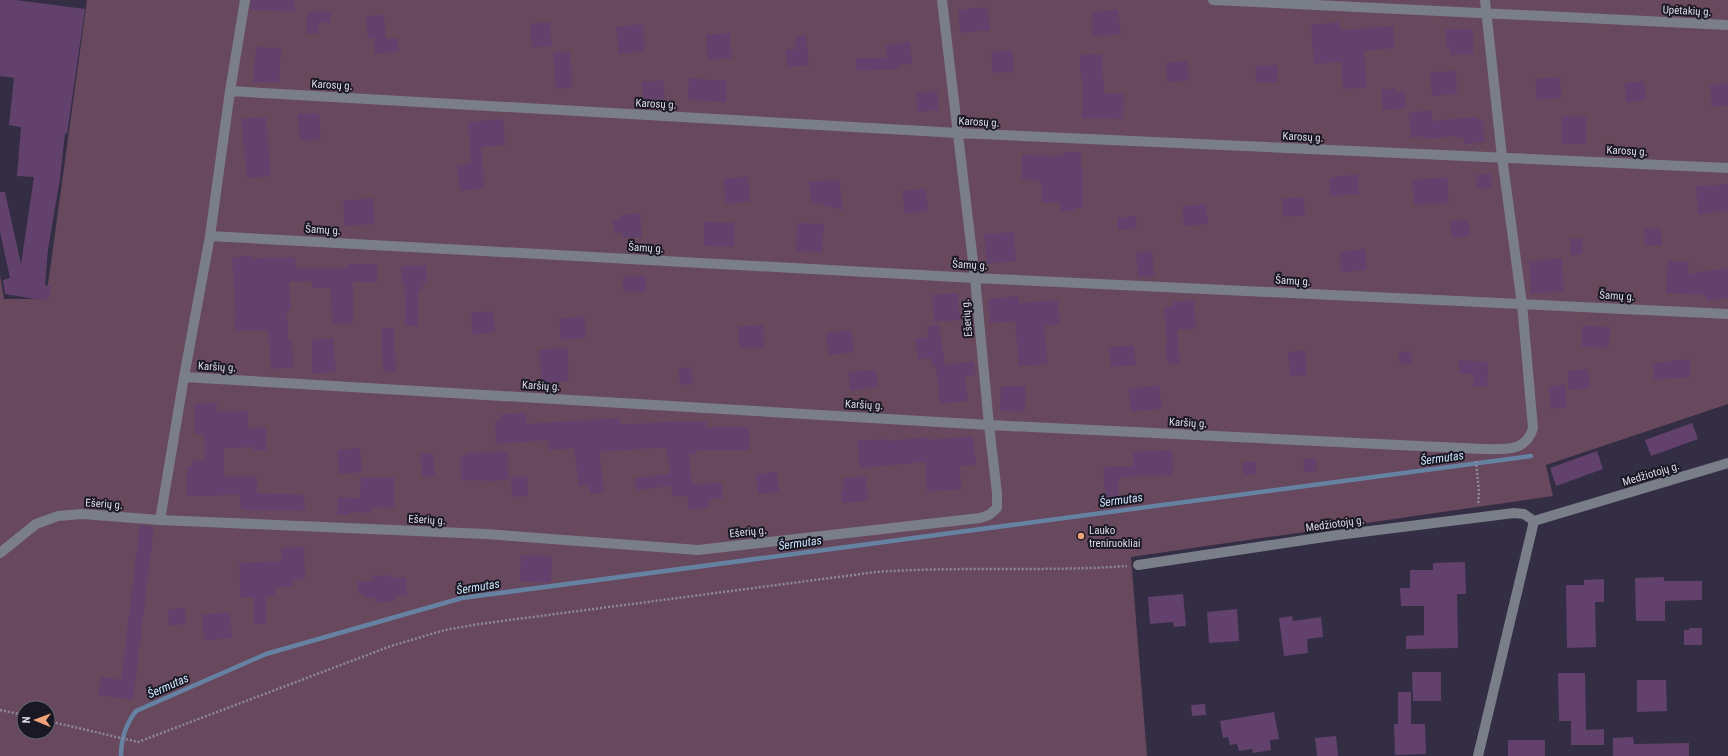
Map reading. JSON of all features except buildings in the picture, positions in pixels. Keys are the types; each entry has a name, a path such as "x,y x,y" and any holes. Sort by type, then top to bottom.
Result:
{"street":[{"path":"160,520 210,236 230,91 245,0"},
{"name":"Ešerių g.","path":"0,553 36,524 58,516 82,514 160,520 486,534 698,550 922,526 980,518 989,515 997,508 997,493 975,278 942,0"},
{"name":"Upėtakių g.","path":"1213,0 1728,25"},
{"path":"1485,0 1502,158 1522,304"},
{"name":"Karosų g.","path":"230,91 958,133 1728,168"},
{"name":"Šamų g.","path":"210,236 975,278 1728,314"},
{"name":"Karšių g.","path":"184,377 989,425 1506,449 1516,447 1526,442 1531,436 1533,428 1522,304"},
{"name":"Medžiotojų g.","path":"1138,565 1338,535 1514,513 1524,514 1534,521 1728,463"},
{"path":"1478,756 1534,521"}],"path":[{"path":"1476,469 1479,492 1478,518"},
{"path":"56,723 138,742 391,646 445,630 479,624 876,572 913,569 1093,568 1138,565"},
{"path":"0,710 16,713"}],"shaded area":[{"path":"87,0 1728,0 1728,404 1546,465 1553,496 1131,557 1147,756 0,756 0,275 4,299 46,299"}],"waterway":[{"name":"Šermutas","path":"121,756 124,732 136,711 266,654 462,598 1531,456"}],"place":[{"name":"Lauko treniruokliai","path":"1081,536"}]}
